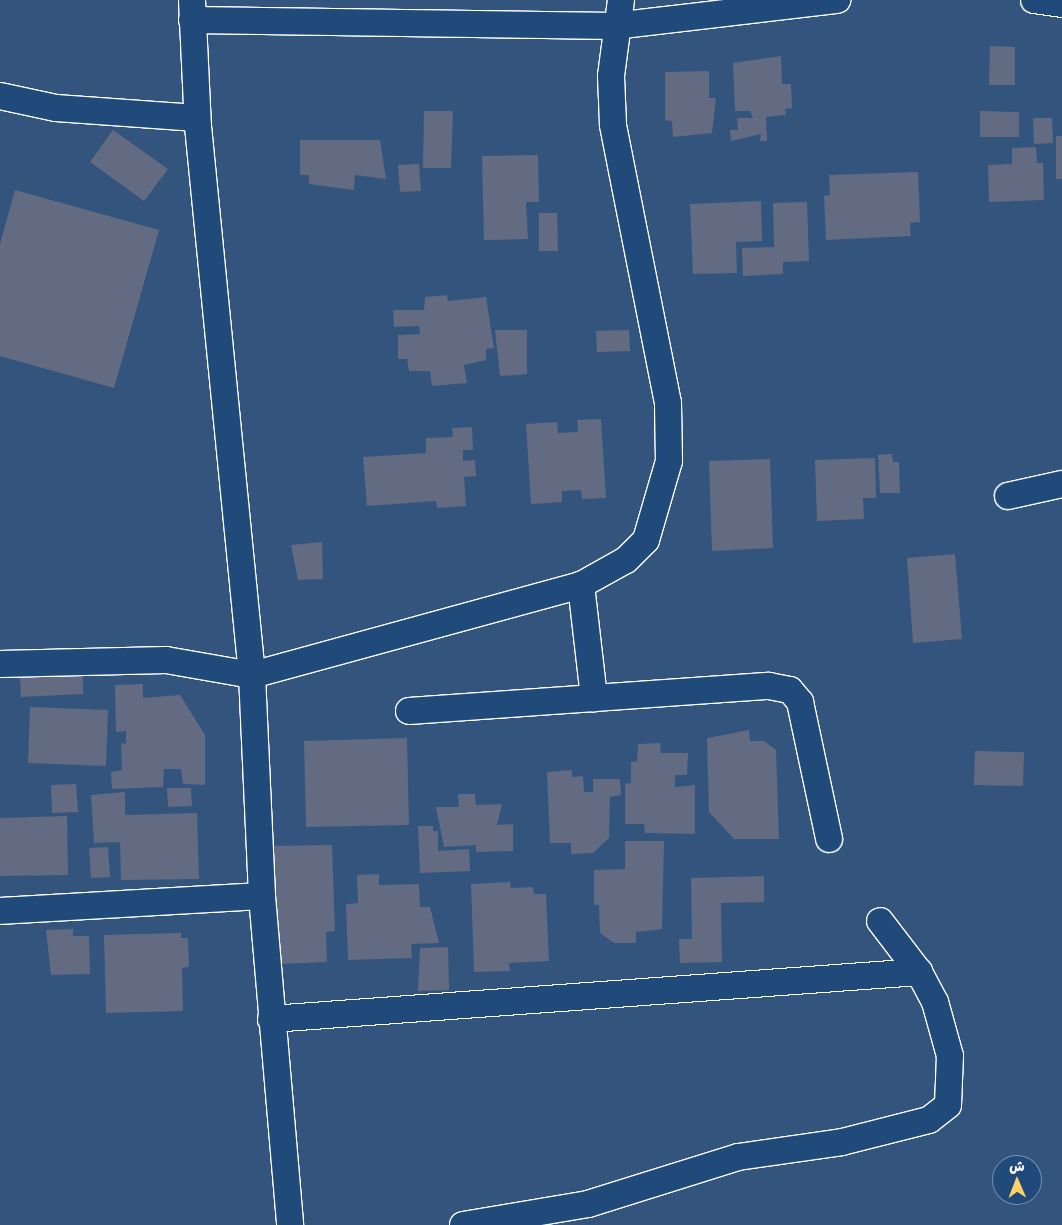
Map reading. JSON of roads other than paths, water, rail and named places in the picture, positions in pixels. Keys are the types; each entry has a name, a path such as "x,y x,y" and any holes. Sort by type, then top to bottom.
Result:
{"street":[{"path":"0,664 166,660 252,675 581,586 626,560 646,540 670,461 668,403 613,124 614,26 621,0"},
{"path":"290,1225 262,896 252,675 198,118 192,10 336,11 614,26 837,0"},
{"path":"1034,0 1062,4"},
{"path":"0,96 56,108 198,118"},
{"path":"1008,496 1062,484"},
{"path":"581,586 594,698"},
{"path":"409,711 769,686 790,690 800,702 829,839"},
{"path":"0,911 262,896"},
{"path":"464,1225 588,1204 738,1157 842,1142 929,1120 948,1105 952,1073 935,1002 919,972 880,921"},
{"path":"271,1019 919,972"}]}
